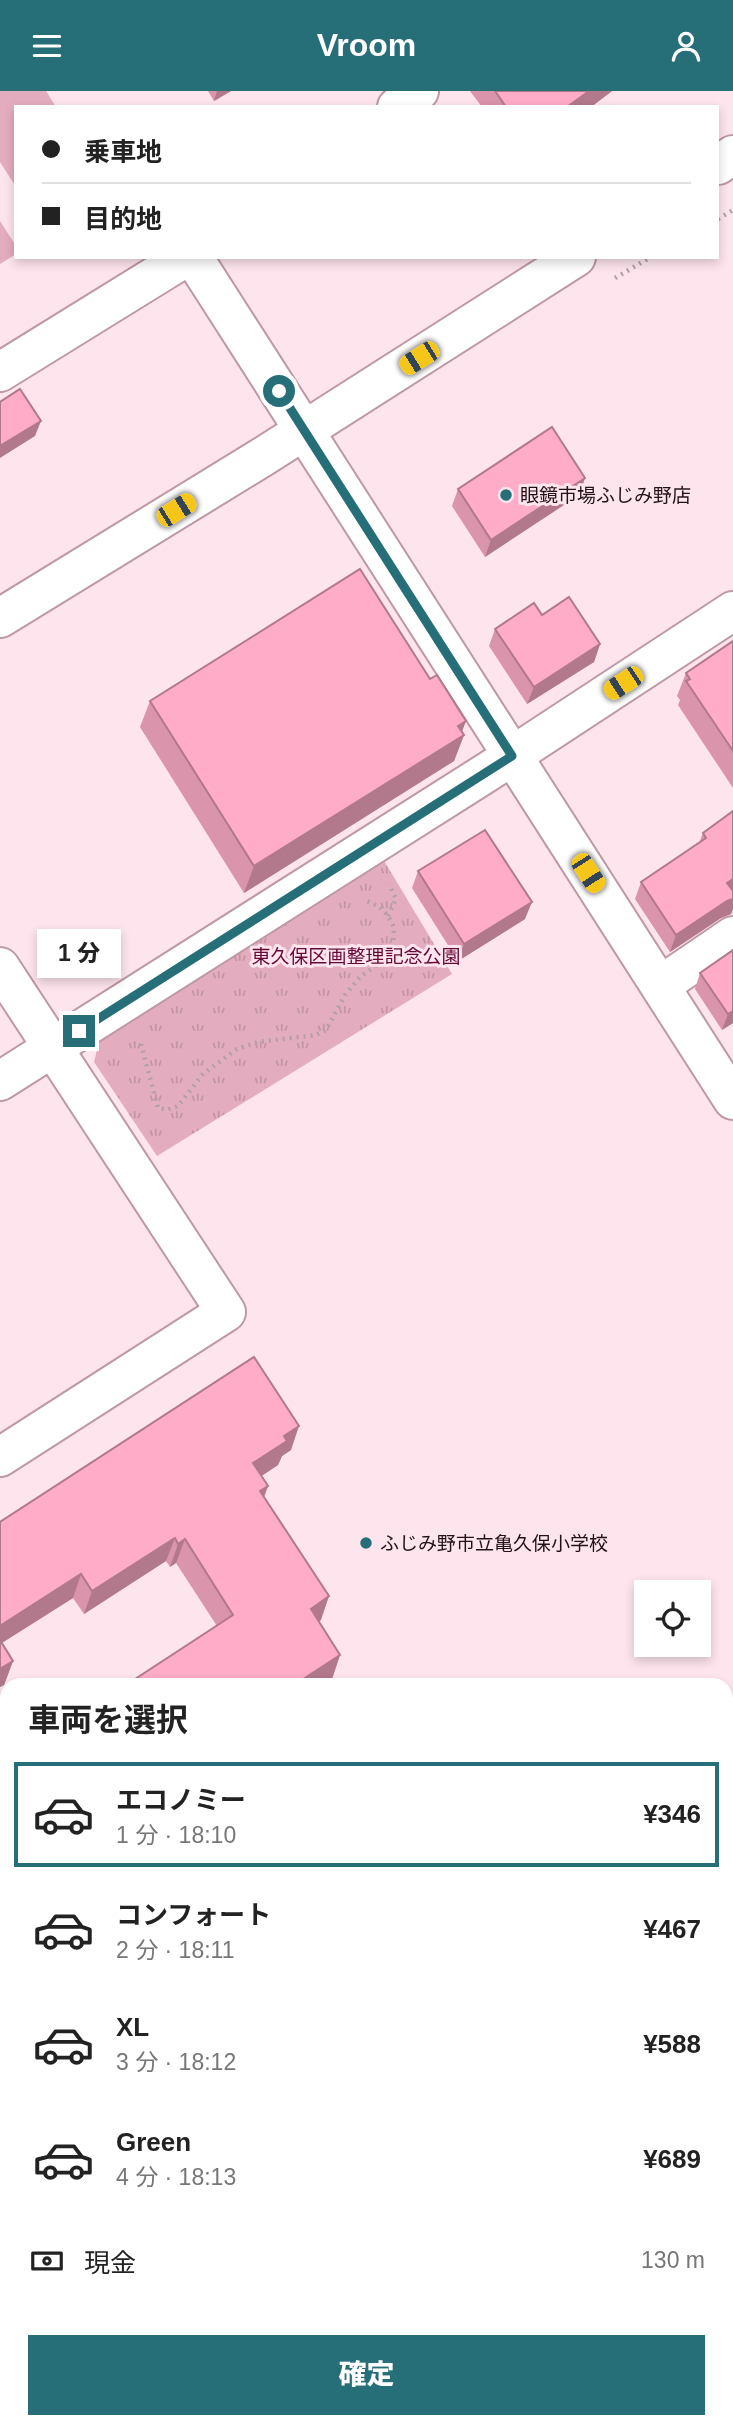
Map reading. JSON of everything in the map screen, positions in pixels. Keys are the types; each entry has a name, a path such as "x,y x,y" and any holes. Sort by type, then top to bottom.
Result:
{"street":[{"path":"400,105 419,91"},
{"path":"0,372 183,259"},
{"path":"194,259 733,1100"},
{"path":"0,618 304,431 573,259"},
{"path":"0,1081 512,756 733,611"},
{"path":"661,985 733,936"},
{"path":"0,967 226,1313 0,1457"}],"path":[{"path":"141,1042 158,1108 167,1110 178,1106 203,1074 237,1049 258,1042 316,1035 326,1030 345,995 360,977 393,950 394,927 388,916 380,907 358,899"}],"green space":[{"path":"0,91 46,91 55,105 14,105 14,184 0,162"},
{"path":"0,221 14,243 14,255 0,264"},
{"name":"東久保区画整理記念公園","path":"383,859 452,974 157,1156 94,1062 99,1042"}],"building":[{"path":"495,91 589,91 570,105 505,105"},
{"path":"20,389 41,421 0,446 0,402"},
{"path":"552,427 585,478 491,540 458,489"},
{"path":"360,569 430,679 437,675 466,721 458,726 464,735 254,866 150,701"},
{"path":"569,597 600,644 534,687 495,629 534,603 542,615"},
{"path":"733,641 733,751 686,681 690,679 686,673"},
{"path":"733,811 733,879 727,883 733,891 733,899 676,935 641,882 706,838 703,833"},
{"path":"485,830 532,902 464,944 418,871"},
{"path":"733,950 733,1011 728,1014 700,973"},
{"path":"254,1357 299,1426 284,1436 287,1441 253,1463 268,1486 260,1491 329,1596 311,1609 340,1655 305,1678 137,1678 233,1615 185,1539 178,1544 175,1538 92,1591 81,1574 0,1626 0,1522"},
{"path":"0,1640 13,1661 0,1669"}],"place":[{"name":"眼鏡市場ふじみ野店","path":"506,495"},
{"name":"ふじみ野市立亀久保小学校","path":"366,1543"}],"route":[{"path":"79,1031 512,756 279,391"}]}
